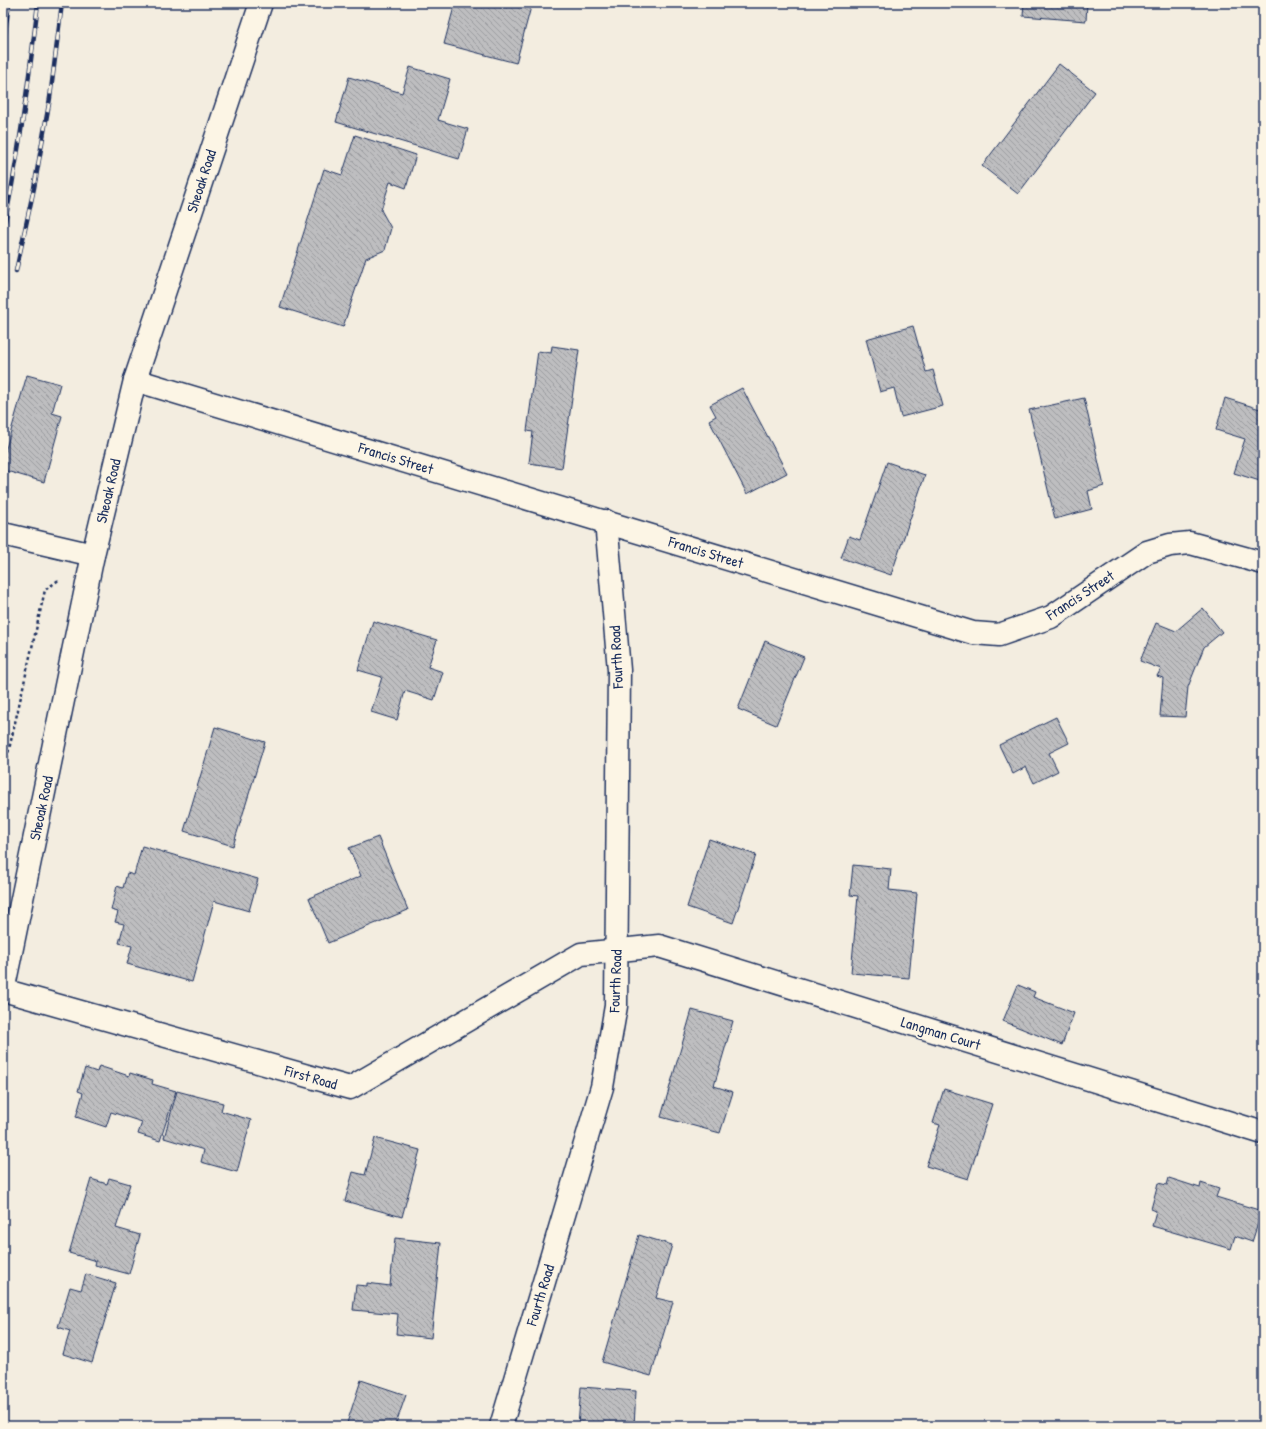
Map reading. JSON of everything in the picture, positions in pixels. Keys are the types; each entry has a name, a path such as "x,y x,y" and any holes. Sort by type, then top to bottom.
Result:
{"street":[{"name":"Sheoak Road","path":"3,991 93,555 135,380 261,3"},
{"name":"Francis Street","path":"135,380 973,633 999,635 1051,617 1147,552 1170,545 1190,543 1263,563"},
{"name":"Fourth Road","path":"501,1426 602,1087 616,1006 619,670 606,521"},
{"path":"3,534 93,555"},
{"name":"Langman Court","path":"617,950 660,946 1263,1133"},
{"name":"First Road","path":"3,991 350,1088 581,954 617,950"}],"path":[{"path":"3,776 45,590 93,555"}],"building":[{"path":"455,3 532,3 516,63 444,44"},
{"path":"1024,3 1087,3 1086,21 1023,16"},
{"path":"1059,64 1095,92 1018,194 982,166"},
{"path":"410,67 450,79 438,120 468,129 459,159 336,122 349,77 402,93"},
{"path":"355,135 416,155 406,188 390,182 381,210 391,228 385,250 366,258 343,327 280,307 324,169 342,175"},
{"path":"913,326 926,372 933,370 943,406 901,417 894,388 880,392 866,339"},
{"path":"552,346 579,350 562,468 529,463 533,432 527,431 538,351 551,353"},
{"path":"27,375 60,384 52,413 62,416 44,482 3,470 3,459"},
{"path":"742,388 787,473 747,494 709,420 716,416 710,405"},
{"path":"1084,398 1104,486 1088,491 1092,509 1055,519 1029,410"},
{"path":"1225,398 1263,410 1263,482 1234,473 1245,439 1216,430"},
{"path":"887,462 925,475 891,575 841,558 849,536 860,540"},
{"path":"1203,608 1222,632 1204,647 1188,687 1185,717 1160,716 1163,678 1157,676 1161,669 1140,661 1156,623 1176,631"},
{"path":"373,621 437,640 428,667 443,672 434,700 405,691 397,720 371,712 382,677 358,670"},
{"path":"765,641 804,657 776,725 738,709"},
{"path":"1056,717 1069,743 1049,753 1058,771 1034,783 1026,767 1013,774 999,745"},
{"path":"215,727 265,742 233,846 184,831"},
{"path":"378,837 408,910 328,943 309,898 361,876 349,848"},
{"path":"709,839 756,855 733,923 687,907"},
{"path":"142,846 258,879 249,911 214,901 192,982 127,964 132,946 119,943 124,924 115,922 118,912 111,910 117,886 123,888 127,873 134,875"},
{"path":"853,865 891,869 889,890 917,893 909,978 851,973 858,896 850,895"},
{"path":"1018,985 1035,992 1033,997 1074,1013 1062,1045 1003,1021"},
{"path":"692,1010 733,1021 714,1086 733,1092 720,1133 661,1117"},
{"path":"99,1066 129,1076 130,1073 153,1080 152,1084 176,1091 160,1141 138,1134 142,1122 111,1112 106,1127 76,1117 83,1093 78,1091 85,1068 97,1072"},
{"path":"944,1089 992,1104 968,1179 926,1166 940,1125 933,1123"},
{"path":"177,1091 223,1103 221,1111 251,1120 237,1172 201,1162 204,1150 164,1138"},
{"path":"375,1138 420,1150 402,1217 345,1201 353,1172 365,1175"},
{"path":"109,1178 130,1184 116,1228 140,1235 129,1274 95,1265 96,1261 69,1253 91,1179 107,1184"},
{"path":"1169,1178 1200,1188 1201,1183 1219,1189 1216,1197 1262,1211 1252,1242 1235,1236 1231,1249 1152,1226 1156,1211 1151,1209 1158,1183 1167,1185"},
{"path":"639,1235 672,1245 656,1298 673,1302 651,1376 602,1362"},
{"path":"395,1238 441,1243 431,1338 396,1334 398,1314 353,1310 356,1285 367,1286 367,1283 390,1286"},
{"path":"86,1274 116,1283 92,1363 63,1354 70,1331 58,1327 70,1287 81,1290"},
{"path":"361,1380 406,1395 395,1426 346,1426"},
{"path":"581,1387 636,1391 634,1426 578,1426"}],"railway":[{"path":"3,48 9,3"},
{"path":"3,231 23,118 38,3"},
{"path":"16,271 34,188 50,98 62,3"}]}
